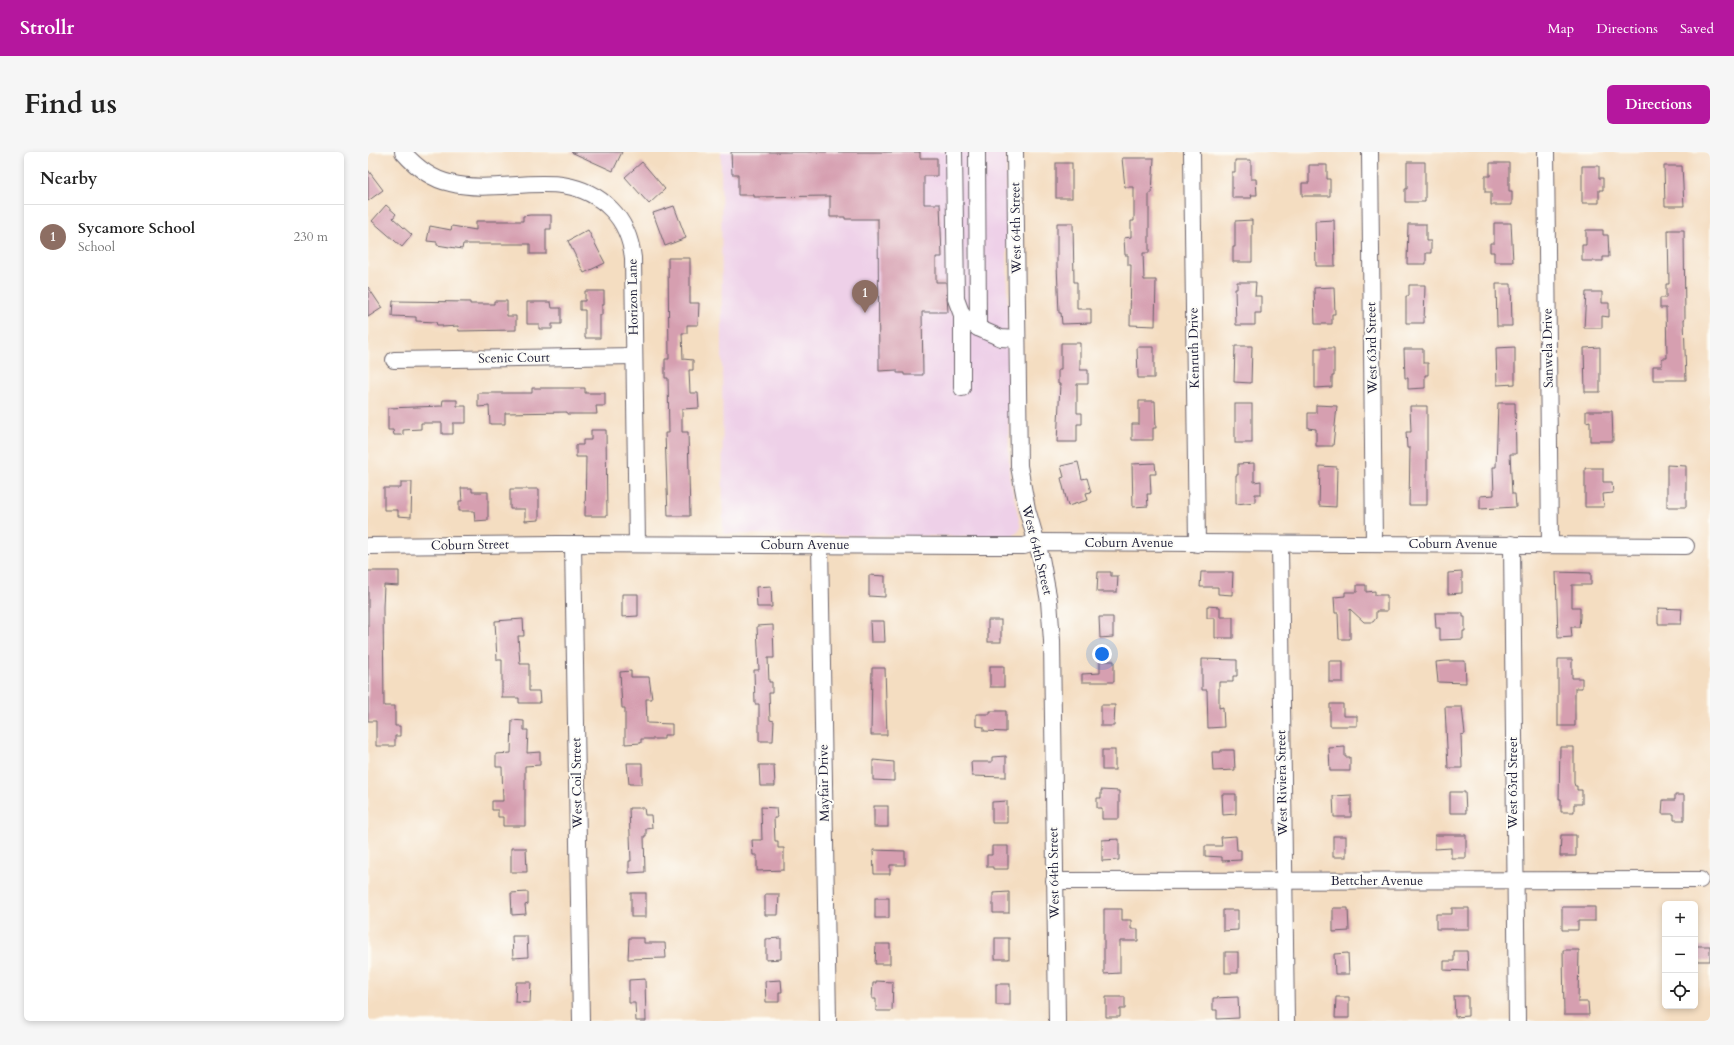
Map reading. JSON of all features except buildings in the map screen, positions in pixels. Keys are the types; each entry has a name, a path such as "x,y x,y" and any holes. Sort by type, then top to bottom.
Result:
{"street":[{"name":"Horizon Lane","path":"403,152 411,162 425,173 450,183 466,186 562,184 589,192 607,204 619,217 632,247 637,544"},
{"path":"954,152 956,300 962,316 962,388"},
{"path":"978,152 978,328"},
{"name":"West 64th Street","path":"1015,152 1019,466 1026,509 1037,542 1049,601 1052,641 1057,1021"},
{"name":"Kenruth Drive","path":"1192,152 1197,544"},
{"name":"West 63rd Street","path":"1370,152 1374,543"},
{"name":"Sanwela Drive","path":"1546,152 1550,545"},
{"path":"962,316 978,328 1001,338 1017,339"},
{"name":"Scenic Court","path":"394,360 634,356"},
{"name":"Coburn Avenue","path":"573,544 1024,546 1037,542 1280,545 1374,543 1686,546"},
{"name":"Coburn Street","path":"368,546 573,544"},
{"name":"West Coil Street","path":"573,544 581,1021"},
{"name":"West 63rd Street","path":"1512,544 1514,880 1517,1021"},
{"name":"Mayfair Drive","path":"820,545 828,1021"},
{"name":"West Riviera Street","path":"1280,545 1283,881 1286,1021"},
{"name":"Bettcher Avenue","path":"1054,882 1700,880"}],"shaded area":[{"path":"721,152 1006,152 1009,475 1021,528 1012,537 723,534"}],"place":[{"name":"Sycamore School","path":"865,313"}]}
